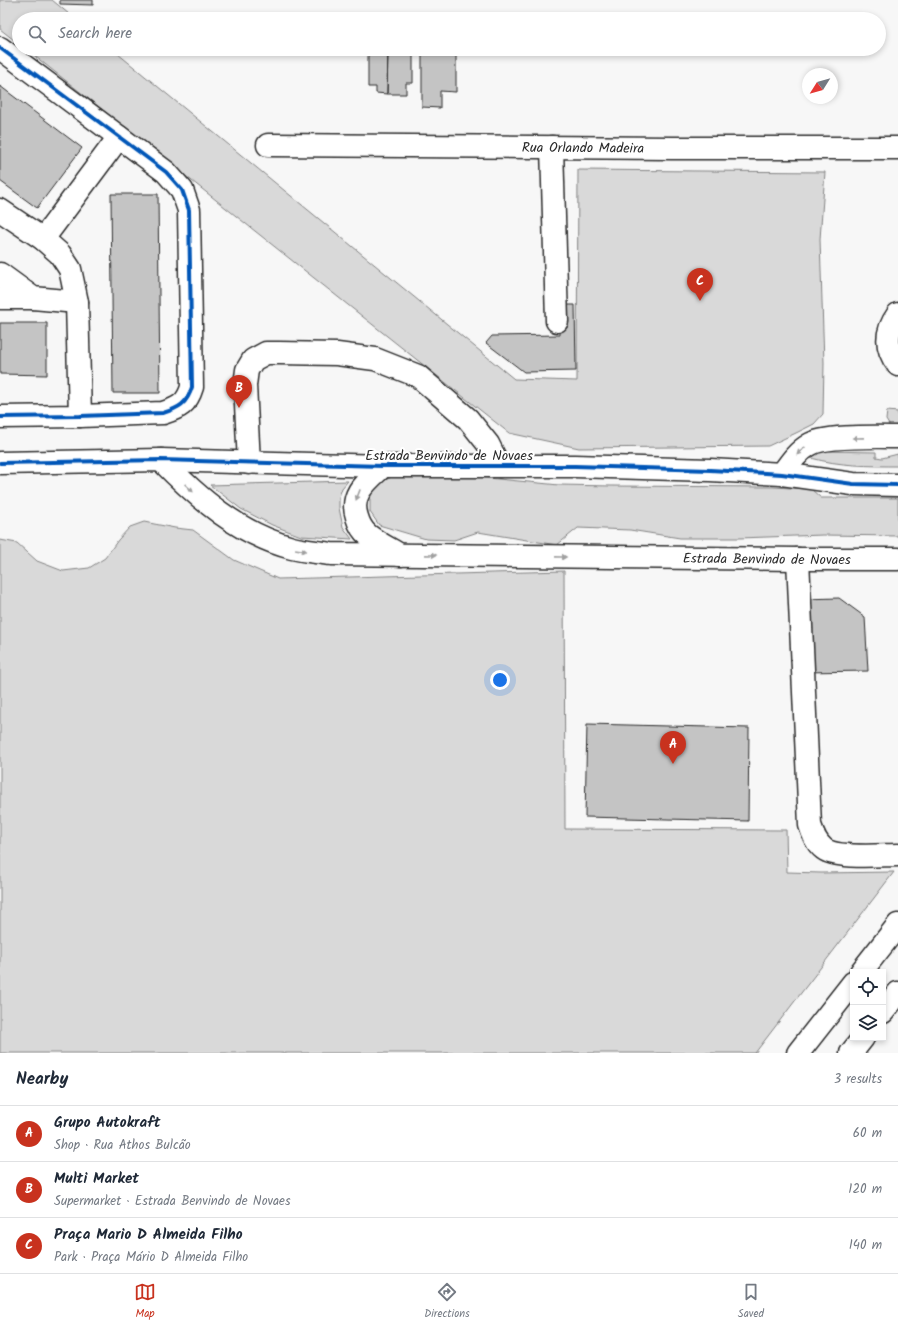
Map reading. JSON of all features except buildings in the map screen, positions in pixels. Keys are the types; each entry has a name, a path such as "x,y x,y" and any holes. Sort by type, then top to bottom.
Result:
{"street":[{"path":"0,48 166,172 182,190 188,210 192,387 189,398 174,410 163,413 0,417"},
{"path":"43,239 119,137"},
{"name":"Rua Orlando Madeira","path":"268,145 898,148"},
{"path":"552,147 556,321"},
{"path":"0,210 43,239 60,254 70,269 77,302 80,416"},
{"path":"0,274 33,298"},
{"path":"0,298 33,298 77,302"},
{"path":"896,364 888,346 888,333 892,322 898,314"},
{"path":"896,364 890,342 893,330 898,324"},
{"path":"249,463 245,385 247,370 253,360 266,354 315,353 375,359 418,376 468,419 488,444 499,466"},
{"path":"782,474 800,451 810,444 826,438 898,438"},
{"name":"Estrada Benvindo de Novaes","path":"0,463 161,460 383,466 575,466 710,470 782,474 853,484 898,486"},
{"name":"Estrada Benvindo de Novaes","path":"161,460 190,490 218,512 254,534 292,548 331,554 898,559"},
{"path":"383,466 365,482 356,496 355,510 360,525 367,535 400,555"},
{"path":"798,559 810,825 815,840 824,850 836,855 898,855"},
{"path":"863,969 898,925"},
{"path":"798,1053 850,987"},
{"path":"886,1008 898,993"},
{"path":"851,1053 861,1041"}],"shaded area":[{"path":"0,0 52,0 67,12 12,12 12,38 0,29"},
{"path":"35,56 121,56 514,379 577,381 578,170 825,172 820,239 824,363 823,414 814,424 768,446 579,448 509,433"},
{"path":"887,411 898,412 898,429 891,428 886,420"},
{"path":"811,452 876,452 876,457 882,458 898,454 898,466 865,466 822,461 811,458"},
{"path":"437,473 559,485 773,487 811,489 821,498 898,498 898,536 823,535 739,538 680,538 630,530 578,528 557,545 478,532 454,540 426,539 379,525 370,512 370,499 374,485 392,477"},
{"path":"348,481 342,488 339,497 339,508 343,527 352,539 301,536 272,525 241,509 210,485"},
{"path":"144,522 193,530 234,560 278,579 564,571 565,829 786,830 787,872 894,872 755,1053 0,1053 0,540 17,543 37,561 63,571 89,568 105,558 130,527"}],"cycle path":[{"path":"0,48 166,172 182,190 189,210 192,387 188,398 182,404 163,413 0,417"},
{"path":"0,463 161,460 383,466 575,466 710,470 782,474 853,484 898,485"}],"place":[{"name":"Praça Mario D Almeida Filho","path":"700,301"},
{"name":"Multi Market","path":"239,408"},
{"name":"Grupo Autokraft","path":"673,764"}]}
